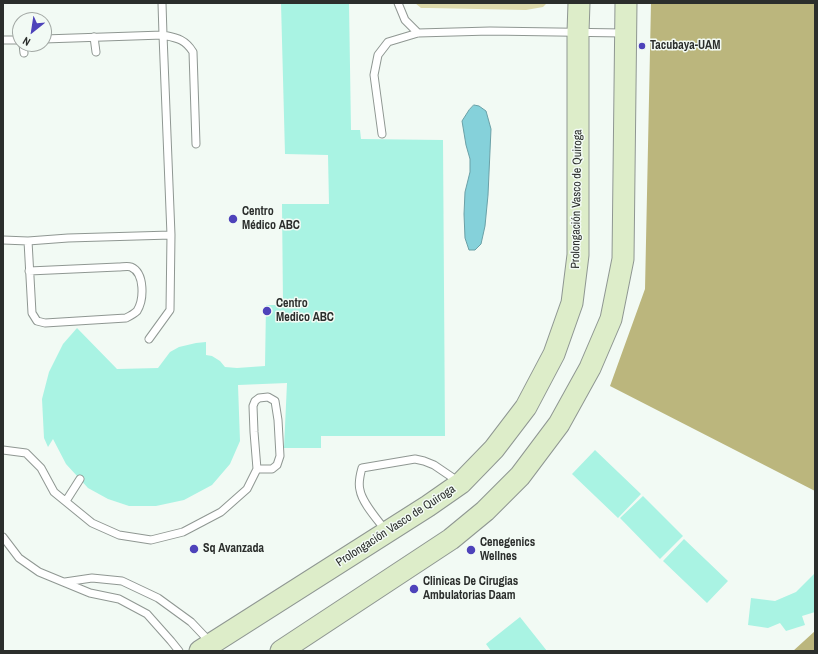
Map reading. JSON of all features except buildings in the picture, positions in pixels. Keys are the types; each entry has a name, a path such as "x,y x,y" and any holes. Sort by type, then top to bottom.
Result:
{"street":[{"name":"Prolongación Vasco de Quiroga","path":"209,648 387,533 461,483 494,449 526,407 554,354 572,303 578,256 579,3"},
{"path":"281,651 451,539 485,511 520,476 558,424 590,368 611,319 623,259 626,3"}],"lane":[{"path":"150,339 170,310 171,235 162,3"},
{"path":"398,3 405,20 418,33"},
{"path":"382,134 374,75 378,55 388,42 418,33 490,31 626,33"},
{"path":"52,39 163,35 179,38 189,44 193,52 196,144"},
{"path":"94,37 96,52"},
{"path":"3,240 28,241 68,238 171,235"},
{"path":"28,241 29,271 32,313 37,321 45,323 126,318 136,312 140,304 143,286 138,273 131,267 29,271"},
{"path":"3,450 26,453 41,468 54,492 92,523 119,535 151,540 183,532 221,512 247,489 257,469 253,406 255,401 259,398 268,398 275,401 278,420 280,456 277,465 272,469 257,469"},
{"path":"387,533 364,499 360,490 359,478 362,468 415,459 434,465 461,483"},
{"path":"66,501 80,479"},
{"path":"3,537 18,558 39,572 90,593 119,599 147,614 179,651"},
{"path":"64,582 92,578 122,581 158,598 191,622 209,648"}],"shaded area":[{"path":"415,3 547,3 543,7 526,10 421,8"},
{"path":"651,3 815,3 815,491 610,386 645,289"},
{"path":"815,631 815,651 793,651"}],"water":[{"path":"474,105 479,106 486,111 491,129 485,226 481,244 475,250 469,250 465,238 464,214 465,192 470,172 470,159 462,121"}],"place":[{"name":"Tacubaya-UAM","path":"642,46"},
{"name":"Centro Médico ABC","path":"233,219"},
{"name":"Centro Medico ABC","path":"267,311"},
{"name":"Sq Avanzada","path":"194,549"},
{"name":"Cenegenics Wellnes","path":"471,550"},
{"name":"Clinicas De Cirugias Ambulatorias Daam","path":"414,589"}]}
